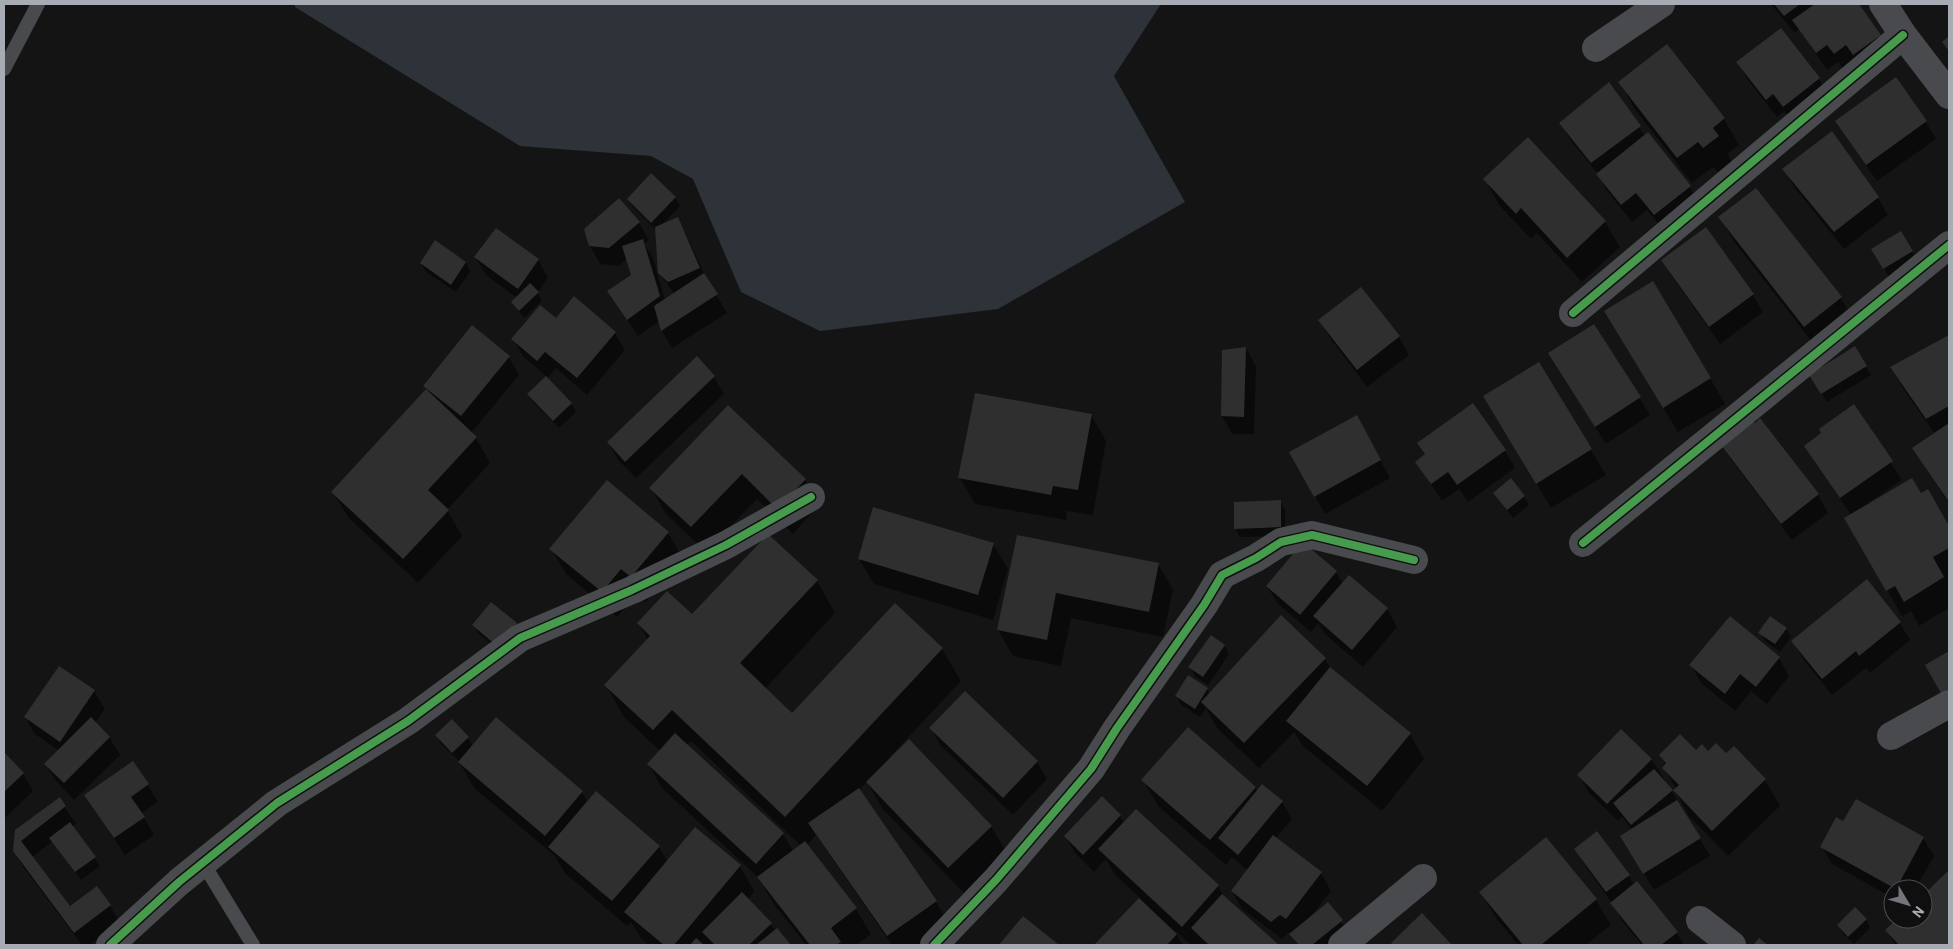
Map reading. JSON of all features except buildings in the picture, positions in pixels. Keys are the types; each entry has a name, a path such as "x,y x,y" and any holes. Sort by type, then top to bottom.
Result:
{"street":[{"path":"1596,48 1661,4"},
{"path":"1883,4 1903,35 1949,95"},
{"path":"1572,313 1903,35"},
{"path":"1583,543 1949,245"},
{"path":"110,945 203,863 277,803 408,721 520,638 632,590 709,553 811,497"},
{"path":"941,943 1091,769 1116,728 1204,606 1222,575 1256,558 1281,542 1312,535 1414,560"},
{"path":"1892,736 1949,704"},
{"path":"1342,945 1423,878"},
{"path":"1700,920 1732,945"}],"lane":[{"path":"4,69 38,4"},
{"path":"203,863 253,945"}],"shaded area":[{"path":"295,4 1161,4 1114,76 1185,202 998,309 820,331 741,292 693,179 651,156 520,146 295,7"}],"cycle path":[{"path":"1573,313 1903,35"},
{"path":"1583,543 1949,245"},
{"path":"110,945 179,882 277,803 408,721 520,638 632,590 726,545 811,497"},
{"path":"934,945 996,880 1091,769 1117,728 1204,605 1222,575 1256,558 1281,542 1312,535 1414,560"}]}
